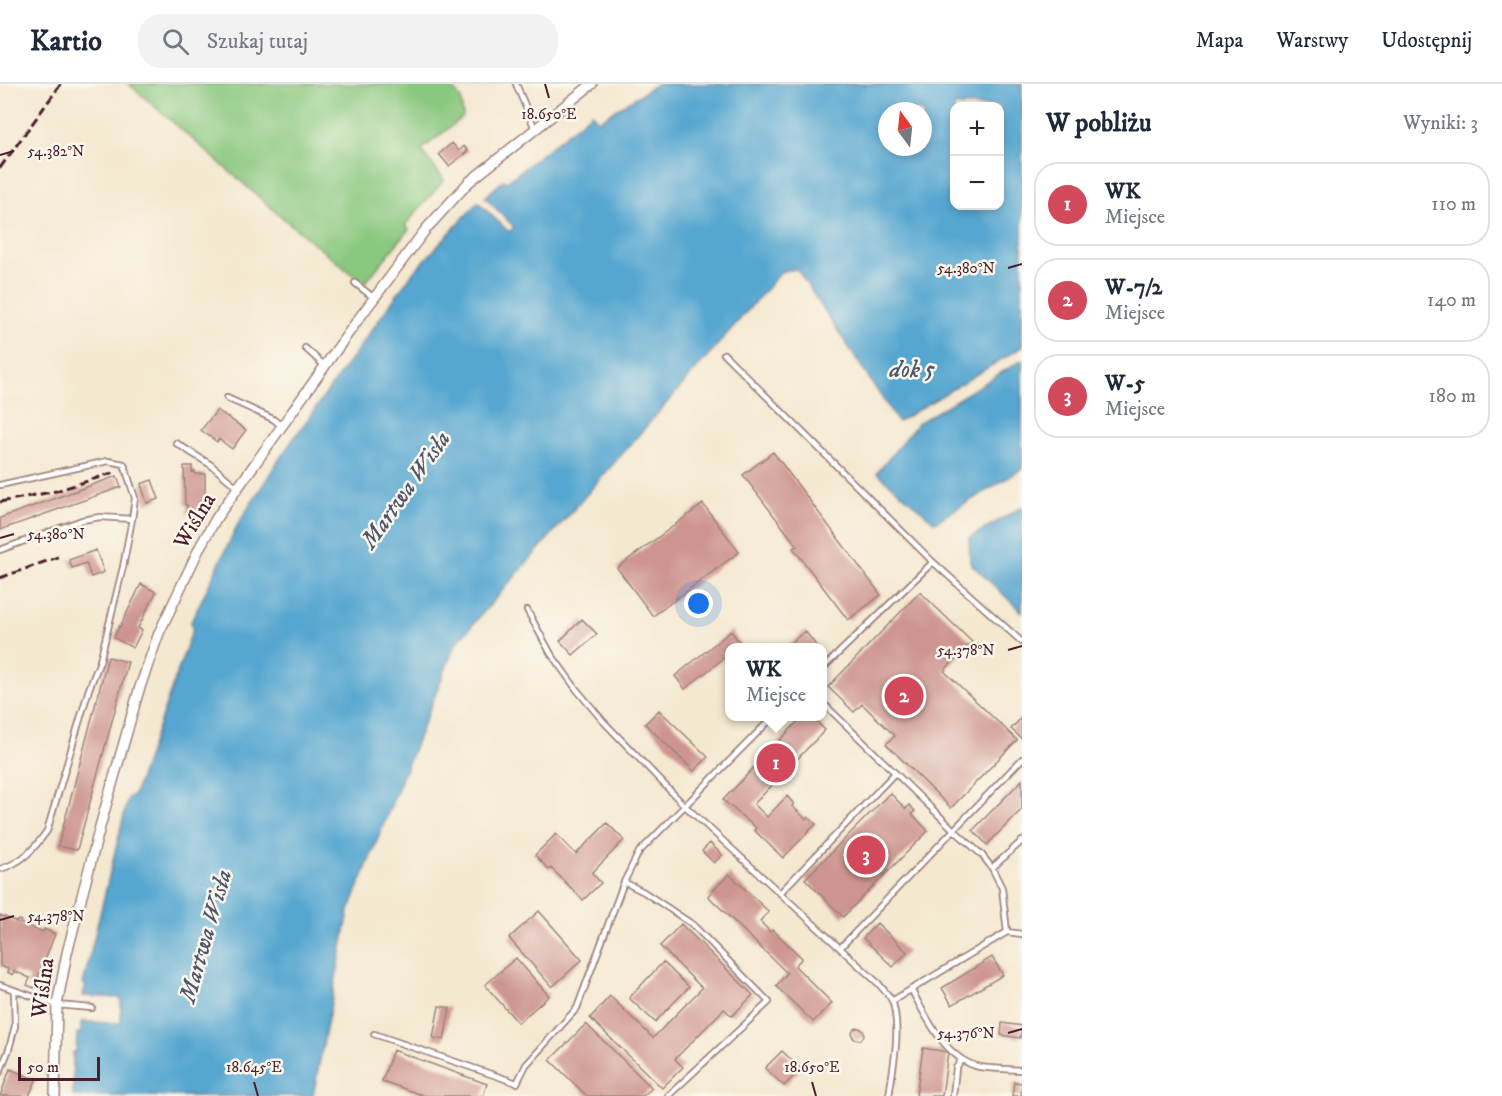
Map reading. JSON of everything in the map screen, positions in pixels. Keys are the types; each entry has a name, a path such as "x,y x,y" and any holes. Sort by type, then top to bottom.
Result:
{"street":[{"name":"Wiślna","path":"55,1096 57,1005 75,921 139,690 159,633 197,554 218,517 426,229 460,191 501,155 591,84"}],"lane":[{"path":"516,84 535,129"},
{"path":"355,283 374,298"},
{"path":"305,348 326,366"},
{"path":"724,354 933,562 1022,642"},
{"path":"227,398 273,419 283,427"},
{"path":"176,443 211,465 239,488"},
{"path":"0,485 108,461 124,464 135,498 123,567 100,661 89,689 47,831 33,850 12,866 0,869"},
{"path":"0,550 82,520 100,517 132,519"},
{"path":"827,664 933,562"},
{"path":"527,610 551,654 603,721 684,805 879,984 892,1000 896,1021 889,1096"},
{"path":"827,707 982,855 992,868 1002,888 1007,932"},
{"path":"374,1034 517,1083 526,1065 577,1008 624,882 639,852 770,721"},
{"path":"840,948 1022,759"},
{"path":"780,894 895,773"},
{"path":"992,868 1022,841"},
{"path":"624,882 644,892 692,924 769,1002 668,1096"},
{"path":"892,1000 1007,932 1022,934"},
{"path":"0,985 57,1005 92,1008"},
{"path":"911,989 934,1031 961,1060 979,1067 1022,1070"},
{"path":"0,1072 15,1026 14,990"},
{"path":"953,1096 956,1068 961,1060"}],"green space":[{"path":"129,84 449,84 461,99 463,117 421,150 444,180 405,225 409,229 364,284 290,224"}],"water":[{"path":"657,84 1022,84 1022,347 898,422 797,269 782,271 455,645 349,911 313,1096 73,1096 73,1052 76,1052 77,1033 81,1033 81,1022 121,1023 121,998 83,996 86,984 83,984 128,798 134,795 193,628 191,622 238,524 282,455 412,274 478,202 509,232 514,227 485,197 592,113 598,121"},
{"path":"1022,360 1022,469 935,522 877,473 918,423"},
{"path":"1022,507 1022,612 970,563 969,538"}],"building":[{"path":"452,143 459,151 464,146 468,151 449,166 439,154"},
{"path":"217,410 246,430 232,449 219,439 217,442 201,430"},
{"path":"773,452 881,595 848,620 793,548 797,546 743,475"},
{"path":"184,466 192,466 192,472 195,471 195,474 205,474 205,505 200,505 200,514 187,514"},
{"path":"117,476 121,487 0,530 0,518"},
{"path":"152,480 159,499 147,503 141,484"},
{"path":"703,504 739,552 653,616 617,568"},
{"path":"96,550 104,572 91,577 86,563 72,568 69,560"},
{"path":"141,584 156,592 138,628 142,630 133,648 114,638"},
{"path":"920,592 972,642 944,671 1017,740 951,808 886,744 895,736 862,704 854,712 828,687"},
{"path":"582,619 597,634 573,655 560,641"},
{"path":"731,631 740,643 725,643 725,657 685,689 675,676"},
{"path":"805,631 814,643 791,643"},
{"path":"108,657 128,662 77,850 58,846"},
{"path":"659,710 708,757 694,771 645,724"},
{"path":"1022,717 1022,739 1011,729"},
{"path":"798,721 816,721 825,730 754,804 767,817 787,796 794,804 792,806 806,819 808,817 816,824 783,858 754,830 756,828 723,800"},
{"path":"1022,780 1022,809 987,845 973,830"},
{"path":"890,793 906,809 909,805 915,811 912,814 928,831 843,917 805,879"},
{"path":"607,823 624,840 592,873 601,883 583,900 535,855 556,834 576,854"},
{"path":"710,843 722,855 714,863 702,851"},
{"path":"729,874 769,912 760,921 770,932 773,930 802,958 795,966 832,1003 813,1022 776,986 787,973 708,896"},
{"path":"539,911 582,960 552,987 509,938"},
{"path":"0,915 17,922 21,921 20,923 43,932 44,929 55,934 34,988 27,985 30,978 14,971 13,975 7,972 8,969 0,966"},
{"path":"877,923 907,952 893,967 863,938"},
{"path":"681,924 753,995 732,1016 724,1009 675,1059 683,1067 662,1088 590,1018 610,996 653,1038 702,988 660,946"},
{"path":"992,957 1003,975 952,1005 942,988"},
{"path":"516,958 549,996 518,1023 485,985"},
{"path":"663,962 689,987 655,1022 629,998"},
{"path":"439,1006 450,1008 444,1040 433,1038"},
{"path":"1002,1023 1022,1026 1020,1038 1001,1035"},
{"path":"586,1024 652,1088 643,1096 587,1096 550,1060"},
{"path":"860,1028 864,1034 860,1040 856,1040 852,1032"},
{"path":"923,1048 948,1052 942,1096 916,1096"},
{"path":"393,1050 487,1084 483,1096 425,1096 382,1081"},
{"path":"782,1051 801,1069 784,1086 765,1068"},
{"path":"10,1069 36,1080 29,1096 0,1096"},
{"path":"1014,1082 1022,1083 1021,1096 1012,1096"}],"railway":[{"path":"0,168 61,84"},
{"path":"0,502 56,491 113,473"},
{"path":"0,578 58,557"}],"place":[{"name":"W-7/2","path":"904,696"},
{"name":"WK","path":"776,763"},
{"name":"W-5","path":"866,855"}],"water label":[{"name":"dok 5","path":"912,370"},
{"name":"Martwa Wisła","path":"406,490"},
{"name":"Martwa Wisła","path":"206,936"}]}
